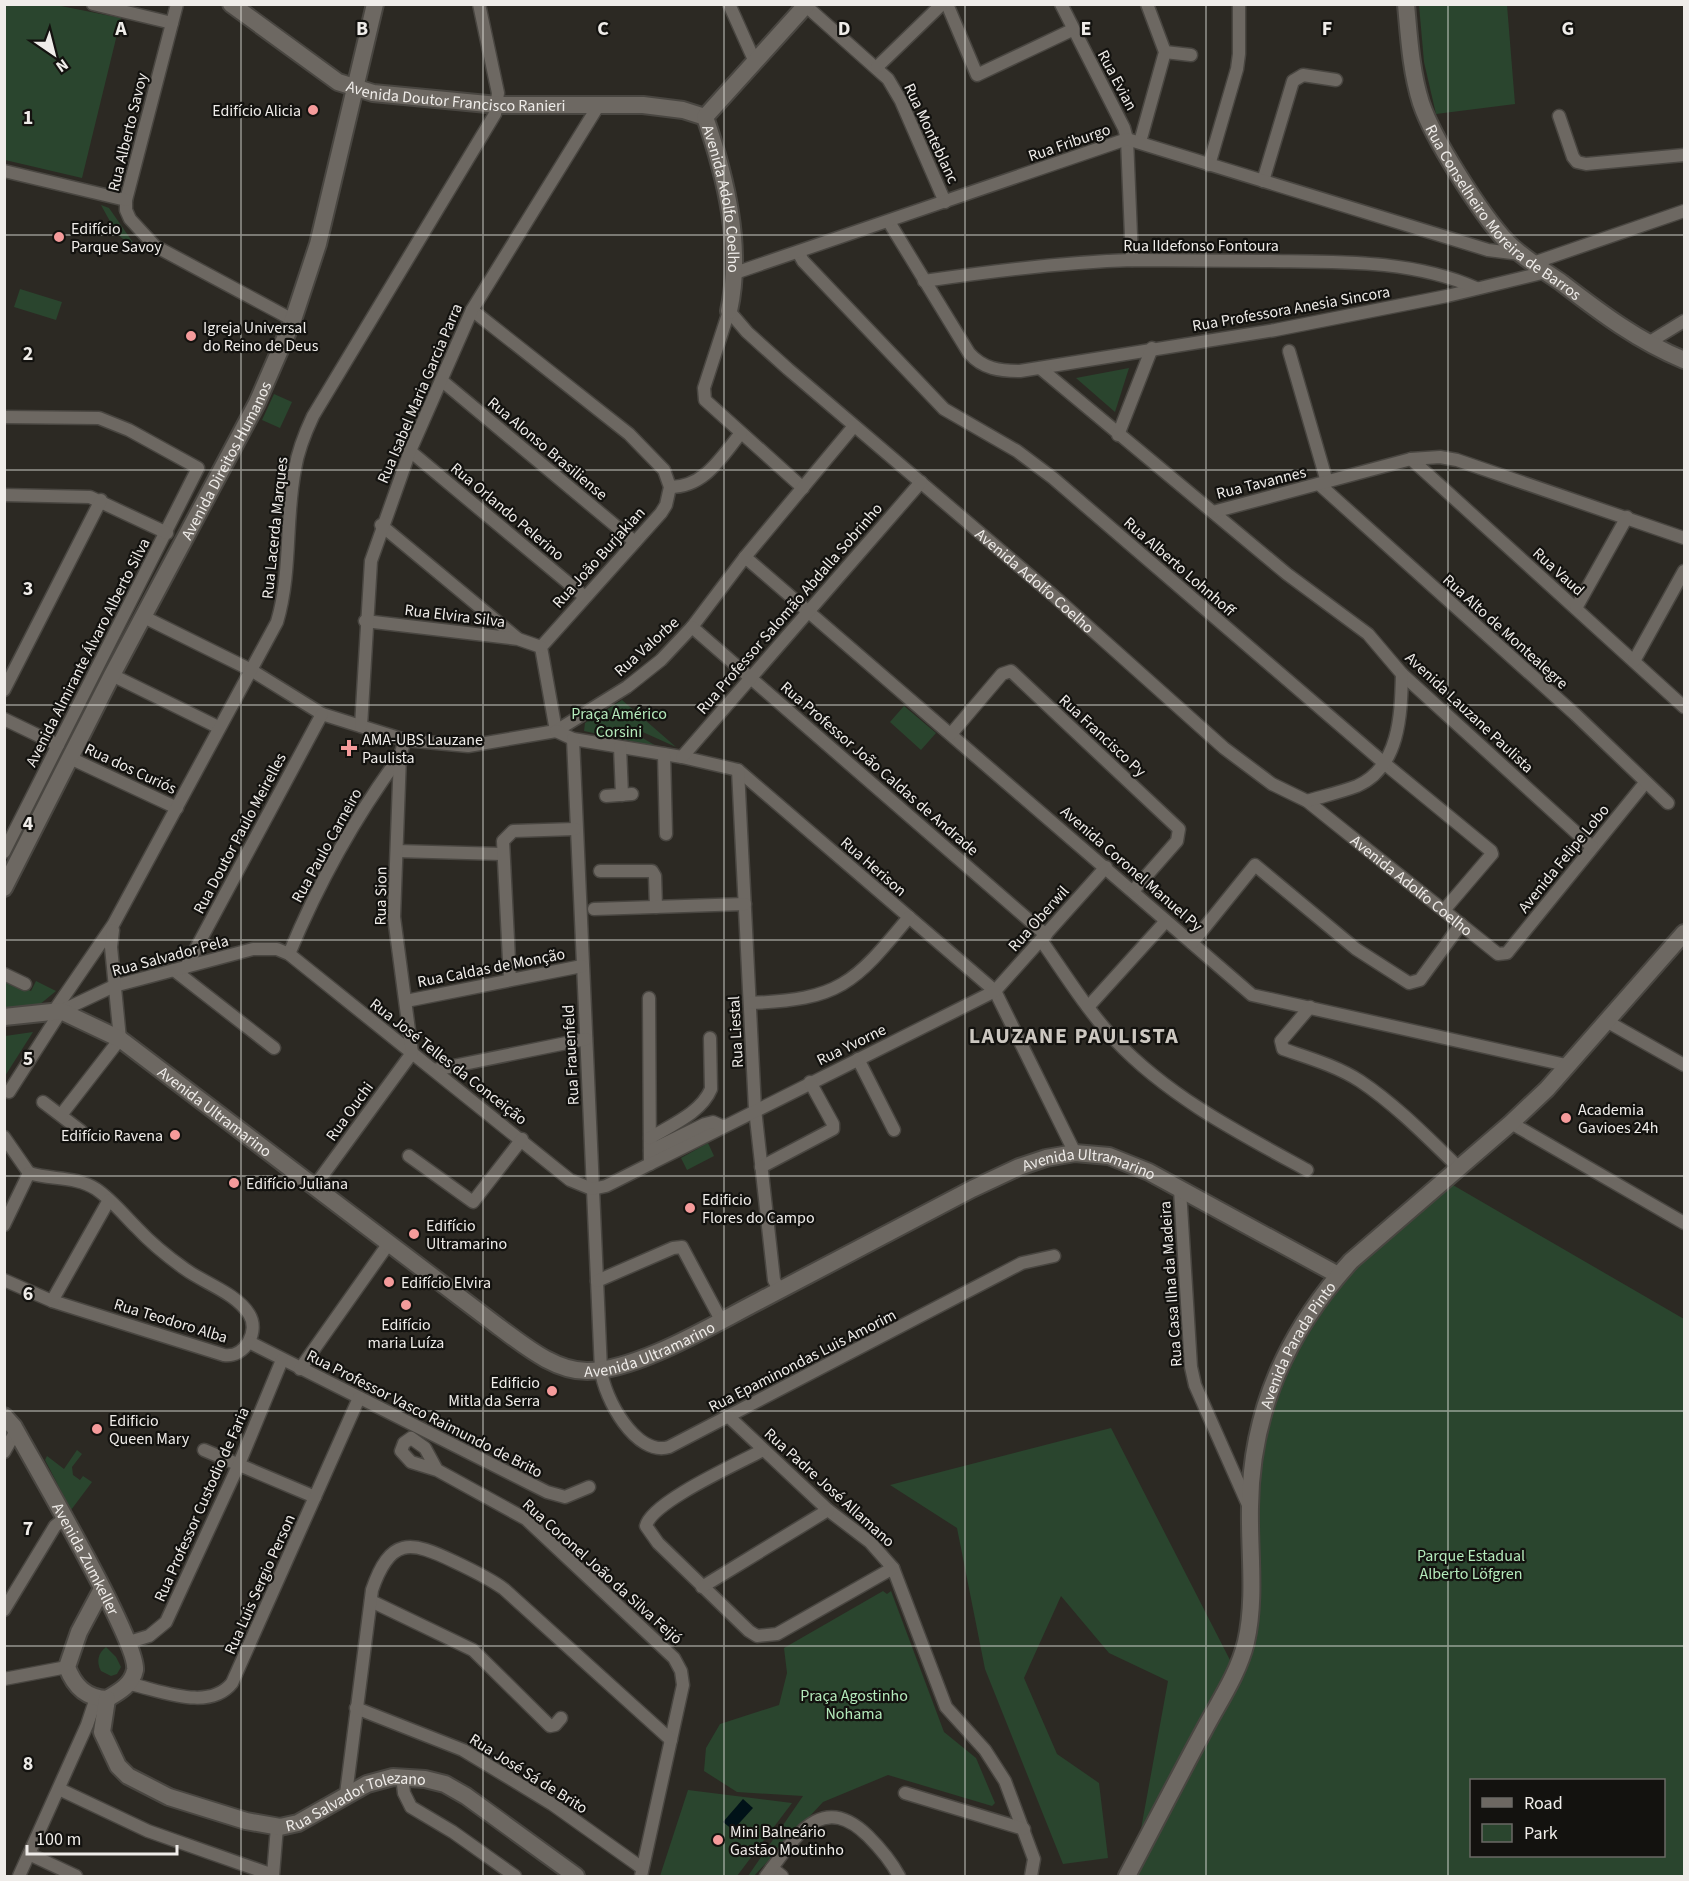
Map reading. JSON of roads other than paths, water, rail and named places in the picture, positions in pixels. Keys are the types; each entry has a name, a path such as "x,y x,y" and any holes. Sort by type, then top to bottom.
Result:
{"street":[{"path":"93,4 172,22"},
{"name":"Rua Alberto Savoy","path":"177,4 126,200 126,210 130,219 155,246 293,320"},
{"name":"Avenida Doutor Francisco Ranieri","path":"231,4 338,82 355,89 400,98 498,105 662,106 705,117"},
{"name":"Avenida Direitos Humanos","path":"4,888 112,675 257,403 293,320 318,244 375,4"},
{"path":"479,4 498,105"},
{"path":"729,4 755,62"},
{"path":"877,67 942,4"},
{"path":"947,4 977,75 1072,30"},
{"name":"Rua Evian","path":"1061,4 1072,30 1134,140"},
{"path":"1132,260 1134,140 1165,52 1148,4"},
{"path":"1209,165 1237,69 1239,4"},
{"name":"Rua Conselheiro Moreira de Barros","path":"1406,4 1413,68 1427,118 1477,202 1506,240 1533,263 1629,333 1684,360"},
{"path":"705,117 807,5"},
{"name":"Rua Monteblanc","path":"807,5 877,67 901,101 945,202"},
{"path":"1165,52 1191,55"},
{"path":"1263,181 1293,81 1303,75 1336,80"},
{"name":"Rua Isabel Maria Garcia Parra","path":"361,726 365,621 371,561 381,525 410,451 472,310 600,104"},
{"name":"Rua Lacerda Marques","path":"9,1092 113,925 277,622 284,599 294,470 305,434 498,105"},
{"path":"1560,116 1573,157 1577,162 1586,164 1684,155"},
{"name":"Avenida Adolfo Coelho","path":"705,117 721,166 728,200 735,273 727,319 741,326 1232,755 1272,784 1307,801 1445,909 1498,954 1507,953"},
{"path":"1134,140 1533,263"},
{"name":"Rua Friburgo","path":"735,273 1134,140"},
{"path":"4,171 126,200"},
{"name":"Rua Professora Anesia Sincora","path":"1040,368 1152,348 1275,330 1476,288 1533,263 1684,211"},
{"path":"889,222 976,361 1003,371 1040,368"},
{"name":"Rua Alberto Lohnhoff","path":"798,252 803,261 944,409 1017,451 1053,478 1384,763 1492,852 1445,909"},
{"name":"Rua Ildefonso Fontoura","path":"924,281 1032,268 1132,260 1386,265 1457,280 1476,288"},
{"path":"472,310 629,434 664,470 670,487 688,486 702,478 741,433"},
{"path":"727,319 704,388 705,400 803,488"},
{"path":"1648,343 1684,321"},
{"path":"1118,435 1152,348"},
{"path":"1289,351 1324,484"},
{"name":"Rua Tavannes","path":"1040,368 1213,512 1411,459 1440,458 1457,460 1684,538"},
{"name":"Rua Alonso Brasiliense","path":"441,381 635,542"},
{"name":"Avenida Almirante Álvaro Alberto Silva","path":"4,417 99,418 129,430 198,468 4,852"},
{"name":"Rua Valorbe","path":"144,617 251,670 322,714 405,740 468,746 556,731 641,677 692,627 745,557 854,426"},
{"name":"Rua Orlando Pelerino","path":"410,451 585,597"},
{"name":"Rua Vaud","path":"1411,459 1684,707"},
{"name":"Rua Professor Salomão Abdalla Sobrinho","path":"682,757 921,482"},
{"name":"Rua Alto de Montealegre","path":"1324,484 1668,803"},
{"name":"Rua João Burjakian","path":"541,647 666,505 670,487"},
{"path":"6,498 80,495 101,500 167,533"},
{"path":"4,690 101,500"},
{"name":"Avenida Lauzane Paulista","path":"1213,512 1287,574 1368,634 1402,674 1592,847"},
{"path":"1575,608 1627,517"},
{"path":"381,525 518,639"},
{"name":"Avenida Coronel Manuel Py","path":"745,557 1252,995 1566,1065"},
{"path":"1634,661 1684,571"},
{"name":"Rua Elvira Silva","path":"365,621 518,639 541,647"},
{"name":"Rua Professor João Caldas de Andrade","path":"692,627 1044,938 1088,1007 1140,1064 1193,1105 1307,1170"},
{"path":"541,647 556,731"},
{"name":"Rua Francisco Py","path":"951,734 1002,674 1011,671 1179,829 1177,841 1133,891"},
{"path":"1307,801 1359,785 1370,778 1384,763 1397,731 1401,710 1402,674"},
{"path":"112,675 219,727"},
{"name":"Rua Doutor Paulo Meirelles","path":"180,969 322,714"},
{"path":"4,719 58,746"},
{"name":"Rua Herison","path":"556,731 573,739 682,757 738,770 995,992 1075,1153"},
{"name":"Rua Frauenfeld","path":"573,739 575,829 601,1370"},
{"name":"Rua Sion","path":"405,740 400,756 394,917 412,1053"},
{"path":"606,796 627,795 620,747"},
{"path":"664,754 666,834"},
{"name":"Rua Paulo Carneiro","path":"290,954 325,876 375,792 400,756"},
{"name":"Rua dos Curiós","path":"70,758 177,808"},
{"name":"Rua Liestal","path":"738,770 755,1109 774,1280 779,1290"},
{"name":"Avenida Felipe Lobo","path":"1507,953 1645,783"},
{"path":"510,980 503,841 513,831 575,829"},
{"path":"397,851 502,854"},
{"path":"1192,944 1255,865 1356,949 1409,983 1420,980 1461,924"},
{"name":"Rua Oberwil","path":"995,992 1106,867"},
{"path":"600,871 652,871 656,876 656,907"},
{"path":"594,909 745,904"},
{"path":"750,1003 814,998 850,980 873,961 909,917"},
{"path":"1088,1007 1166,921"},
{"name":"Rua Lacerda Marques","path":"113,925 111,947 114,986 120,1018 120,1039"},
{"name":"Avenida Parada Pinto","path":"1127,1876 1238,1664 1245,1643 1250,1602 1250,1509 1253,1461 1267,1395 1286,1355 1338,1275 1365,1246 1511,1123 1547,1089 1684,933"},
{"name":"Rua Salvador Pela","path":"58,1011 114,986 253,949 277,949 290,954"},
{"name":"Rua José Telles da Conceição","path":"290,954 570,1180 592,1189"},
{"name":"Rua Caldas de Monção","path":"406,1001 582,966"},
{"path":"180,969 274,1048"},
{"path":"4,974 25,984"},
{"name":"Rua Yvorne","path":"592,1189 606,1186 755,1109 995,992"},
{"path":"649,998 650,1164"},
{"path":"1310,1007 1281,1041 1283,1048 1327,1064 1358,1080 1408,1119 1458,1167"},
{"path":"4,1017 58,1011"},
{"name":"Avenida Ultramarino","path":"58,1011 120,1039 529,1348 557,1365 586,1371 601,1370 656,1351 1019,1167 1075,1153 1094,1153 1117,1159 1149,1172 1338,1275"},
{"path":"1608,1022 1684,1065"},
{"path":"650,1144 704,1102 711,1089 710,1038"},
{"path":"61,1114 120,1039"},
{"path":"434,1070 586,1039"},
{"name":"Rua Ouchi","path":"314,1187 412,1053"},
{"path":"858,1059 894,1130"},
{"path":"761,1167 833,1129 810,1082"},
{"path":"44,1102 81,1131"},
{"name":"Rua Yvorne","path":"650,1144 713,1122 722,1126"},
{"path":"1511,1123 1684,1223"},
{"path":"4,1137 29,1173 4,1224"},
{"path":"409,1156 473,1202 522,1139"},
{"name":"Rua Teodoro Alba","path":"4,1280 51,1300 227,1355 237,1353 249,1342 252,1321 245,1309 182,1267 109,1200 89,1185 29,1173"},
{"name":"Rua Casa Ilha da Madeira","path":"1180,1190 1193,1376 1250,1509"},
{"path":"51,1300 109,1200"},
{"path":"300,1369 389,1243"},
{"path":"597,1281 679,1247 686,1251 721,1320"},
{"name":"Rua Epaminondas Luis Amorim","path":"601,1370 602,1383 611,1402 642,1443 653,1449 669,1447 1022,1263 1054,1256"},
{"name":"Rua Professor Vasco Raimundo de Brito","path":"249,1342 556,1496 573,1496 589,1487"},
{"name":"Rua Professor Custodio de Faria","path":"129,1642 149,1636 166,1622 239,1464 282,1360"},
{"name":"Rua Luis Sergio Person","path":"130,1684 208,1698 228,1687 238,1672 359,1398"},
{"name":"Avenida Zumkeller","path":"4,1416 16,1431 129,1642 135,1657 135,1671 130,1684"},
{"name":"Rua Padre José Allamano","path":"728,1416 828,1510 870,1542 893,1568 946,1707 998,1767 1034,1859 1031,1876"},
{"path":"4,1452 16,1431"},
{"path":"204,1450 315,1497"},
{"path":"763,1450 668,1501 648,1518 646,1526 702,1587 749,1631 767,1637 777,1634 893,1568"},
{"name":"Rua Coronel João da Silva Feijó","path":"437,1470 526,1519 674,1658 681,1671 683,1685 642,1872"},
{"path":"702,1587 828,1510"},
{"path":"4,1610 55,1526 64,1519"},
{"path":"346,1794 371,1601 378,1575 386,1560 398,1550 412,1545 426,1547 490,1579 518,1600 671,1740"},
{"path":"67,1666 79,1632 102,1588"},
{"path":"371,1601 473,1650 550,1726 555,1725 561,1718"},
{"path":"67,1666 80,1688 101,1698"},
{"path":"4,1679 67,1666"},
{"path":"19,1876 101,1698 130,1684"},
{"name":"Rua Salvador Tolezano","path":"101,1698 102,1732 118,1766 128,1776 183,1802 246,1821 277,1827 298,1823 346,1794 386,1777 402,1776 445,1784 466,1796 576,1876"},
{"name":"Rua José Sá de Brito","path":"356,1708 463,1750 552,1804 642,1872"},
{"path":"402,1776 404,1792 411,1807 453,1832 515,1876"},
{"path":"59,1789 148,1831 273,1876 277,1827"},
{"path":"905,1793 1024,1829"},
{"path":"782,1876 769,1872 811,1823 832,1815 846,1819 862,1831 883,1851 899,1876"},
{"path":"29,1854 76,1876"}],"place":[{"name":"Edifício Alicia","path":"313,110"},
{"name":"Edifício Parque Savoy","path":"59,237"},
{"name":"Igreja Universal do Reino de Deus","path":"191,336"},
{"name":"AMA-UBS Lauzane Paulista","path":"349,748"},
{"name":"Academia Gavioes 24h","path":"1566,1118"},
{"name":"Edifício Ravena","path":"175,1135"},
{"name":"Edifício Juliana","path":"234,1183"},
{"name":"Edificio Flores do Campo","path":"690,1208"},
{"name":"Edifício Ultramarino","path":"414,1234"},
{"name":"Edifício Elvira","path":"389,1282"},
{"name":"Edifício maria Luíza","path":"406,1305"},
{"name":"Edificio Mitla da Serra","path":"552,1391"},
{"name":"Edificio Queen Mary","path":"97,1429"},
{"name":"Mini Balneário Gastão Moutinho","path":"718,1840"}],"district":[{"name":"LAUZANE PAULISTA","path":"1074,1035"}],"park label":[{"name":"Praça Américo Corsini","path":"619,722"},
{"name":"Parque Estadual Alberto Löfgren","path":"1471,1564"},
{"name":"Praça Agostinho Nohama","path":"854,1704"}]}
